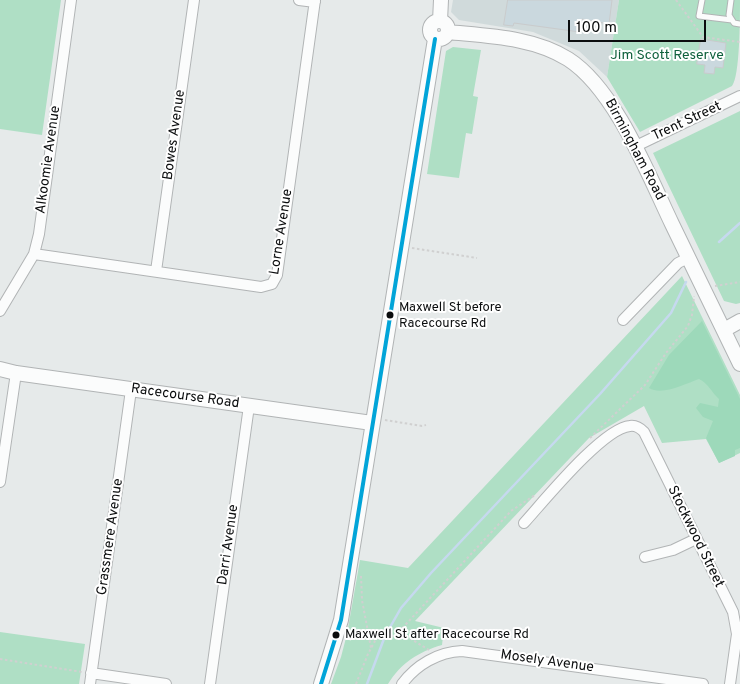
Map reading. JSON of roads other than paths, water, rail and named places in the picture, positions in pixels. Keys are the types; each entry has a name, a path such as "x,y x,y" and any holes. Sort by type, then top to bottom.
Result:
{"street":[{"name":"Alkoomie Avenue","path":"0,311 34,254 39,234 71,0"},
{"name":"Bowes Avenue","path":"156,271 194,0"},
{"path":"299,0 315,1"},
{"path":"321,684 338,631 378,422 435,39 443,38 444,26 441,0"},
{"name":"Lorne Avenue","path":"34,254 262,287 269,286 276,278 315,1"},
{"name":"Birmingham Road","path":"444,26 527,43 551,51 569,60 590,77 603,93 634,147 740,364"},
{"name":"Trent Street","path":"634,147 740,96"},
{"path":"623,320 678,263 688,258"},
{"path":"724,330 740,321"},
{"name":"Racecourse Road","path":"0,369 131,390 378,422"},
{"path":"0,482 16,373"},
{"name":"Grassmere Avenue","path":"90,684 131,390"},
{"name":"Darri Avenue","path":"210,684 249,406"},
{"name":"Stockwood Street","path":"524,522 600,443 626,427 636,426 644,432 733,612 736,641 730,684"},
{"path":"645,557 673,550 696,538"},
{"name":"Mosely Avenue","path":"402,684 414,671 436,657 456,651 468,651 631,679 703,684"},
{"path":"91,673 166,684"}],"lane":[{"path":"702,0 700,16 732,20"},
{"path":"731,0 729,15 734,23 740,24"}],"waterway":[{"path":"719,242 740,223"},
{"path":"367,684 385,636 401,608 431,573 600,394 671,313 686,282"}],"place":[{"name":"Maxwell St before Racecourse Rd","path":"390,315"},
{"name":"Maxwell St after Racecourse Rd","path":"336,635"}],"park label":[{"name":"Jim Scott Reserve","path":"667,56"}]}
